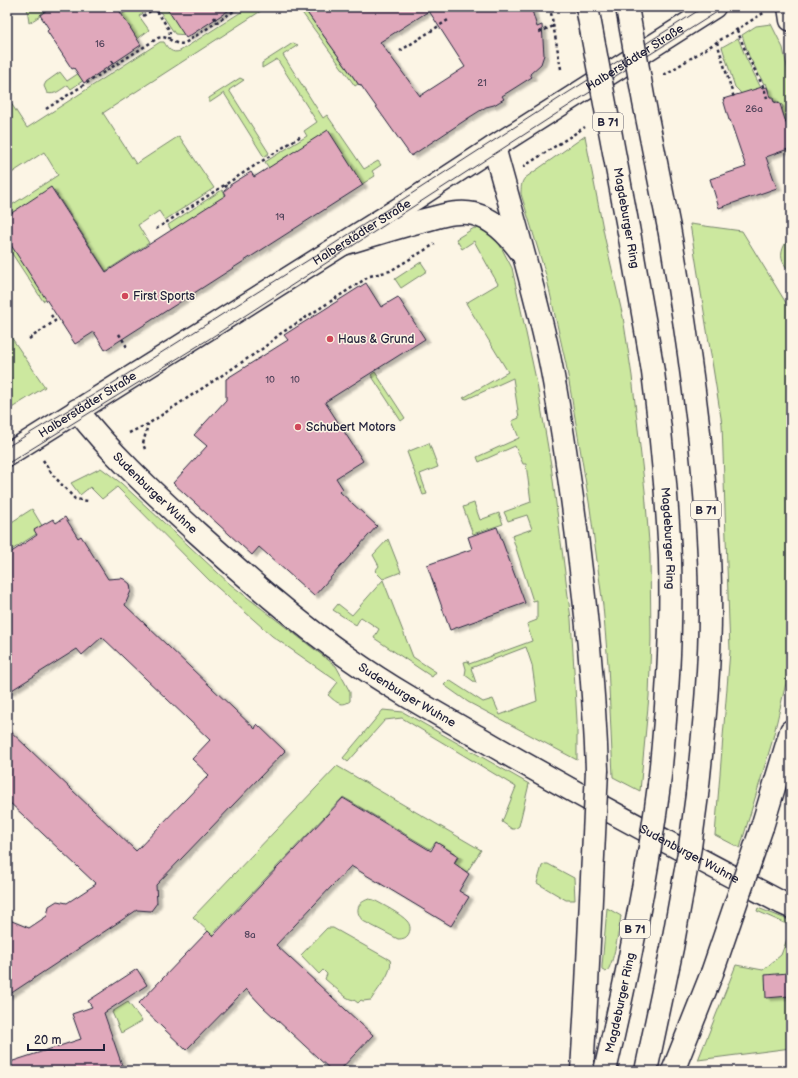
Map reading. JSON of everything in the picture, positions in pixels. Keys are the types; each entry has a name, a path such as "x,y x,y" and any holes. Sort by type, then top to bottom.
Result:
{"main road":[{"name":"Magdeburger Ring","path":"587,7 653,371 662,452 670,557 670,647 666,715 659,785 650,850 638,915 605,1071"},
{"name":"B 71","path":"627,7 681,294 703,466 710,559 709,655 697,795 690,848 672,948 646,1071"},
{"name":"Halberstädter Straße","path":"7,455 416,198 714,7"},
{"path":"789,7 791,20"},
{"path":"494,147 525,257 549,356 556,392 579,551 591,661 597,770 588,977 582,1071"},
{"path":"343,244 397,227 456,213 466,213 482,217 501,229 513,241 525,257"},
{"name":"Sudenburger Wuhne","path":"77,410 106,444 148,488 235,567 303,624 349,659 386,683 549,778 791,907"},
{"path":"673,1071 712,973 762,827 791,732"}],"path":[{"path":"7,9 14,7"},
{"path":"46,109 158,38 162,36 166,37 177,44 185,42 240,7"},
{"path":"550,7 561,69"},
{"path":"142,16 155,8 170,32 169,39"},
{"path":"214,17 217,22"},
{"path":"400,51 448,20"},
{"path":"539,32 554,26"},
{"path":"737,30 748,57 764,88 767,98"},
{"path":"716,42 734,98"},
{"path":"112,61 114,66"},
{"path":"156,229 301,136"},
{"path":"140,427 148,424 262,349 280,334 370,276 390,271 438,242"},
{"path":"29,339 55,321 51,315"},
{"path":"119,334 127,347"},
{"name":"Sudenburger Wuhne","path":"146,450 144,444 148,424"},
{"path":"52,474 75,499 88,501"}],"green space":[{"path":"27,7 54,7 29,23"},
{"path":"133,7 152,7 139,16 149,30 136,40 121,15"},
{"path":"157,7 168,7 186,35 175,34"},
{"path":"249,7 267,7 103,113 136,164 179,136 214,188 165,220 159,211 138,225 149,243 106,271 54,190 7,219 7,208 58,175 44,152 7,176 7,152 11,149 7,144 7,97 27,128 160,42 164,42 172,51 180,51"},
{"path":"298,7 303,7 358,84 355,86"},
{"path":"771,24 783,48 791,85 791,138 782,110 783,107 776,101 774,102 773,96 771,97 766,83 764,84 749,56 742,35 756,26"},
{"path":"738,38 761,88 741,95 735,87 722,47"},
{"path":"293,43 298,45 283,55 323,118 327,115 364,169 378,161 381,165 372,171 375,176 359,186 271,171 265,162 307,136 304,131 317,122 277,59 262,68 262,63"},
{"path":"60,72 67,81 79,73 84,80 71,89 68,85 53,94 47,93 44,86 46,82"},
{"path":"240,78 244,80 229,90 269,153 264,157 224,93 209,103 209,98"},
{"path":"585,136 605,239 623,317 632,376 645,491 650,555 651,638 649,696 640,791 613,777 608,664 603,606 590,508 566,364 546,275 521,194 522,183 525,178"},
{"path":"222,190 228,199 180,244 168,225"},
{"path":"690,224 742,231 791,311 791,662 772,742 740,848 715,835 730,651 722,424"},
{"path":"474,228 482,229 500,245 512,268 537,384 551,465 571,619 577,721 577,760 468,702 444,685 449,680 483,702 493,699 500,715 537,701 532,665 526,647 471,668 476,683 465,675 466,669 464,662 468,661 469,664 532,641 527,624 537,620 537,600 533,601 512,536 532,529 527,515 508,521 504,512 531,502 526,464 523,464 515,446 479,462 477,457 519,438 512,421 519,418 513,378 467,399 463,398 508,372 466,303 498,284 474,241 462,249 456,239"},
{"path":"7,236 47,298 43,301 7,246"},
{"path":"791,238 791,273 783,262 782,252 784,245"},
{"path":"421,262 427,271 401,288 395,279"},
{"path":"7,331 45,387 7,411 7,388 9,386 8,384 13,380 7,373"},
{"path":"375,372 405,418 401,421 371,375"},
{"path":"429,443 438,467 420,474 427,494 423,495 407,452"},
{"path":"101,468 121,483 230,584 336,666 350,692 350,701 341,704 328,695 338,682 272,636 209,580 117,487 102,499 90,487 80,495 71,483"},
{"path":"474,503 480,520 499,513 503,524 473,534 463,507"},
{"path":"32,509 44,529 7,553 7,525"},
{"path":"388,539 401,572 383,579 375,571 379,566 373,555"},
{"path":"383,580 413,657 436,672 432,677 374,638 379,629 361,617 356,625 333,610 338,604 352,615"},
{"path":"383,710 403,712 529,784 519,826 512,829 502,822 516,787 402,718 385,720 348,762 343,758"},
{"path":"337,766 481,850 467,872 454,864 459,856 436,842 430,849 343,797 212,935 193,917"},
{"path":"548,864 574,878 575,900 566,900 537,883 542,866"},
{"path":"369,899 382,904 404,918 410,927 410,931 407,936 398,939 363,921 360,918 358,908 361,903"},
{"path":"607,908 621,916 614,955 606,972 602,970 602,966"},
{"path":"758,908 791,921 791,926 757,911"},
{"path":"327,928 333,928 390,960 390,969 381,986 371,1000 361,1000 358,1003 346,997 325,979 327,974 323,970 319,974 301,955"},
{"path":"791,929 791,1048 698,1060 736,965 763,970 781,955"},
{"path":"128,1002 142,1021 121,1033 112,1012"}],"building":[{"path":"51,7 117,7 141,45 84,83 74,68 72,69 47,31 49,29 40,15"},
{"path":"166,7 234,7 186,38"},
{"path":"303,7 531,7 537,27 542,25 544,55 541,64 530,74 532,77 502,96 504,99 494,105 486,107 411,156 360,84 359,85","holes":["429,11 465,67 420,96 380,42"]},
{"path":"762,87 767,87 770,97 772,97 774,102 780,104 791,139 791,148 766,157 777,188 719,208 710,179 746,167 723,99"},
{"path":"328,130 363,185 105,350 94,332 75,344 7,239 7,216 51,187 106,272 226,195 224,191 230,185 251,172 254,177"},
{"path":"366,283 381,307 398,297 425,339 325,402 363,461 336,478 343,489 340,492 377,526 314,596 259,547 252,555 173,483 207,446 194,435 226,400 226,379 288,340 284,335"},
{"path":"65,517 78,538 81,536 108,579 121,578 130,584 131,591 125,605 255,729 257,724 285,751 156,885 157,903 151,911 137,910 7,996 7,919 29,928 47,916 49,906 57,901 67,903 96,884 7,800 7,728 136,851 209,775 192,759 210,740 102,637 82,655 77,649 7,693 7,555 37,535 34,530 53,519 56,523"},
{"path":"497,527 525,603 450,630 427,565 472,549 468,537"},
{"path":"343,798 431,851 436,842 458,856 454,863 469,874 459,891 469,897 451,926 351,866 276,945 373,1035 339,1071 332,1071 262,1006 246,989 186,1050 138,1004 208,931 213,936"},
{"path":"137,969 147,985 104,1013 124,1071 7,1071 7,1063 81,1039 72,1014 92,1007 88,1001"},
{"path":"788,973 790,996 766,998 765,975"}],"tram line":[{"path":"7,447 113,383 326,249 569,92 704,7"},
{"path":"7,464 209,339 576,101 725,7"}],"railway":[{"path":"771,1071 791,1069"}],"place":[{"name":"First Sports","path":"125,296"},
{"name":"Haus & Grund","path":"330,339"},
{"name":"Schubert Motors","path":"298,427"}]}
